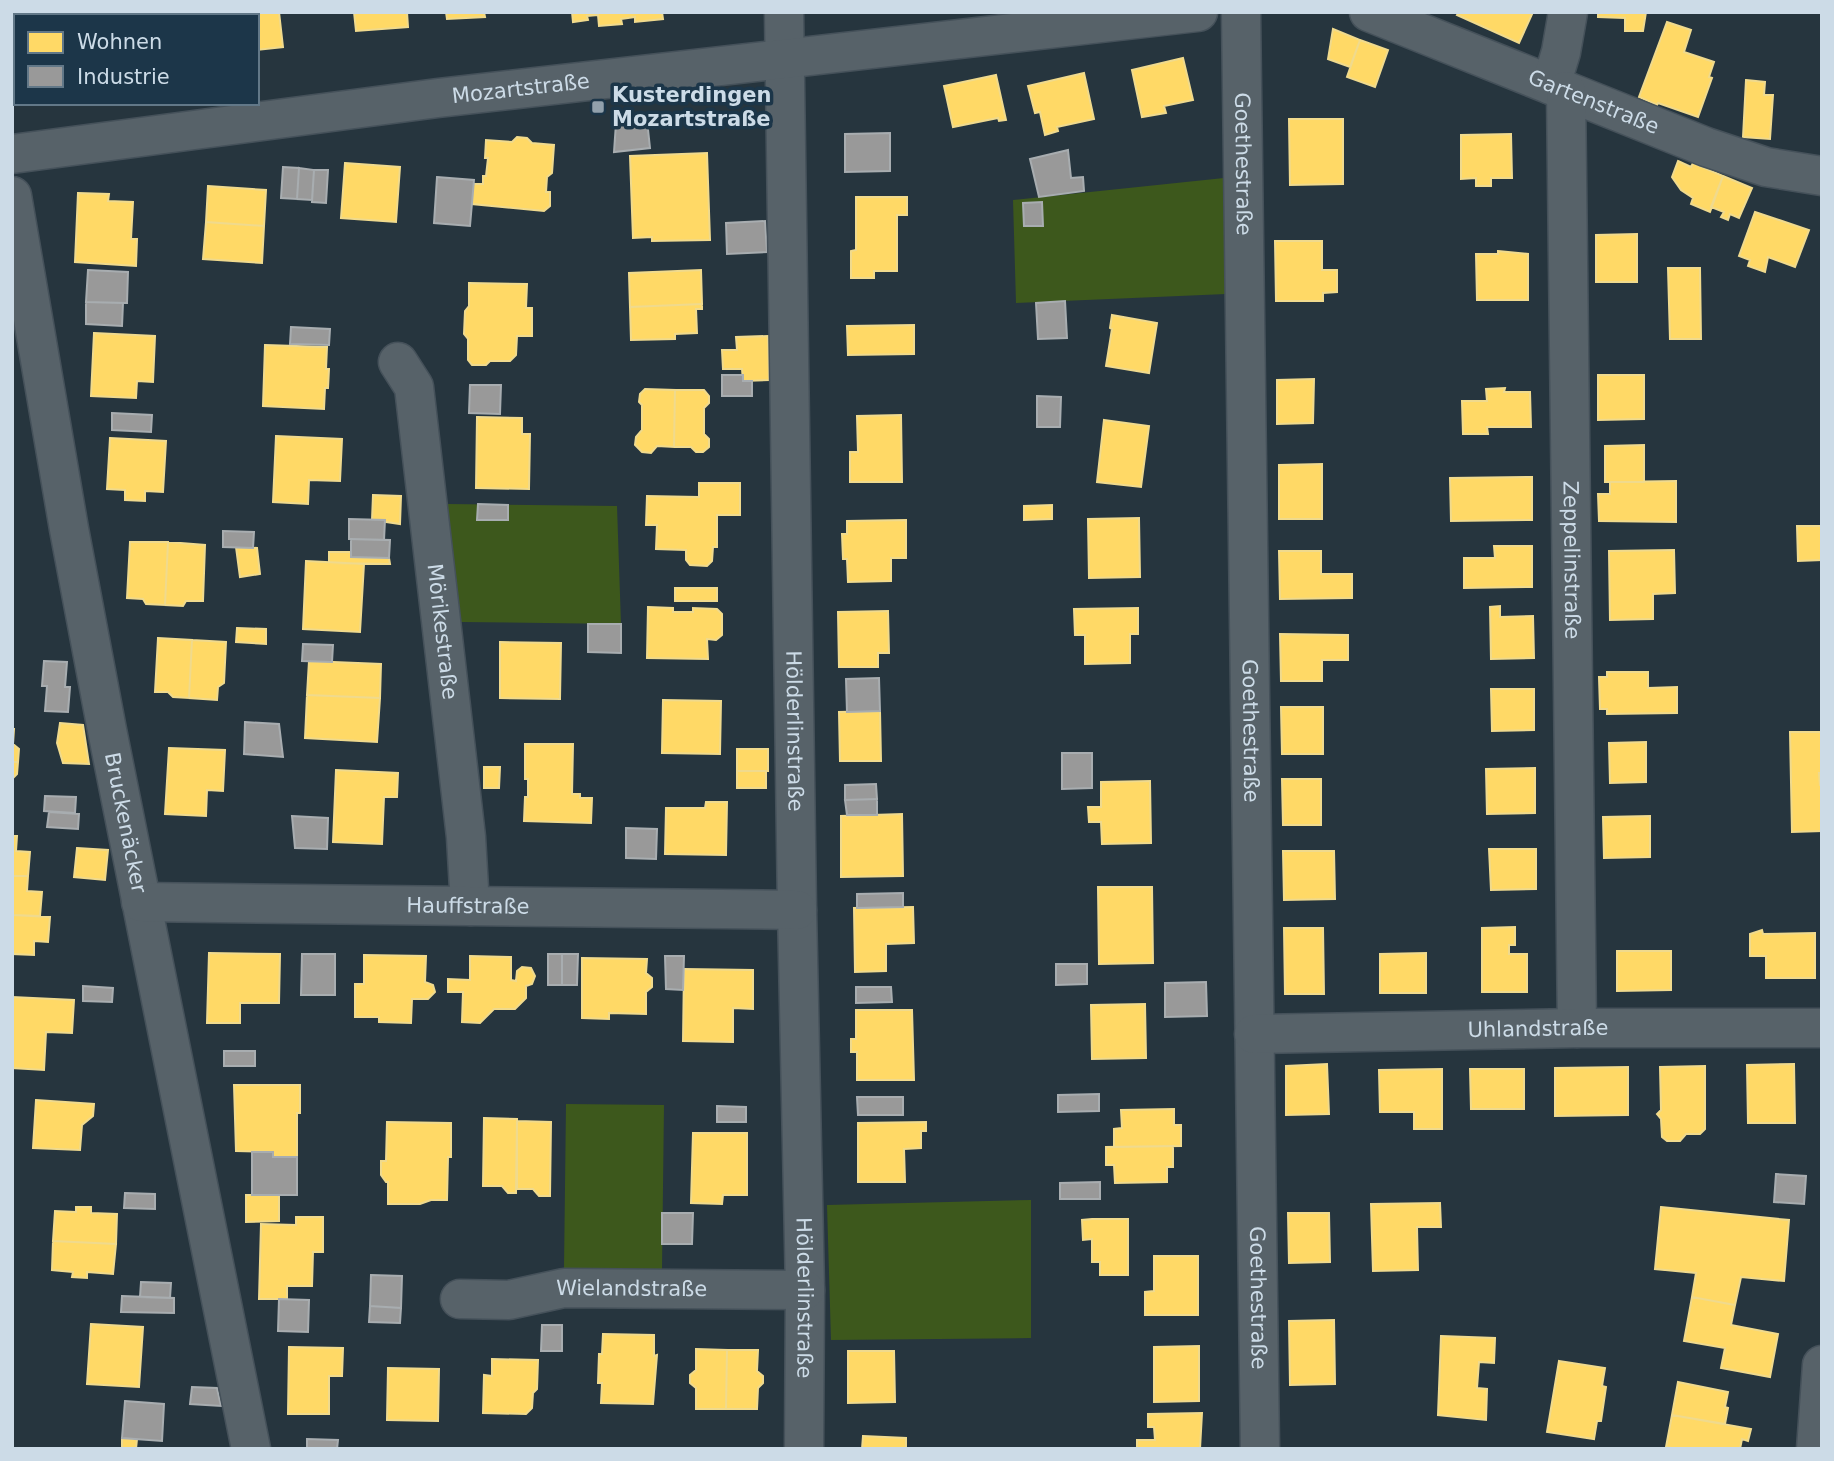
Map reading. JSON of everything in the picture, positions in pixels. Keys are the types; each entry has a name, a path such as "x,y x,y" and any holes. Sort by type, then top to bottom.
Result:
{"street":[{"name":"Hölderlinstraße","path":"784,12 805,1290 804,1449"},
{"name":"Mozartstraße","path":"12,154 172,117 438,98 1198,12"},
{"name":"Goethestraße","path":"1241,12 1260,1449"},
{"name":"Gartenstraße","path":"1368,12 1756,164 1822,176"},
{"name":"Zeppelinstraße","path":"1568,12 1558,88 1577,1028"},
{"name":"Bruckenäcker","path":"12,196 69,529 251,1449"},
{"name":"Mörikestraße","path":"398,362 414,387 466,837 470,906"},
{"name":"Hauffstraße","path":"141,902 797,910"},
{"name":"Uhlandstraße","path":"1254,1034 1577,1028 1822,1028"},
{"name":"Wielandstraße","path":"460,1299 509,1300 564,1288 805,1290"},
{"path":"1816,1449 1822,1365"}],"green space":[{"path":"1224,178 1226,294 1016,303 1013,200"},
{"path":"447,504 617,506 621,624 461,622"},
{"path":"566,1104 664,1105 662,1269 564,1268"},
{"path":"1031,1200 1031,1338 831,1340 827,1205"}],"building: Wohnen":[{"path":"33,12 80,12 80,14"},
{"path":"279,12 283,47 259,50 259,14 224,14"},
{"path":"354,12 407,12 408,27 356,31"},
{"path":"446,12 484,12 485,17 447,19"},
{"path":"572,12 662,12 663,19 635,22 635,17 621,19 622,24 599,26 598,15 587,16 588,20 573,22"},
{"path":"1459,12 1533,12 1519,43 1457,15"},
{"path":"1598,12 1646,12 1643,31 1625,31 1625,18 1598,17"},
{"path":"1667,22 1691,30 1684,52 1714,62 1709,77 1712,78 1698,117 1639,97"},
{"path":"1333,29 1360,40 1350,67 1328,59"},
{"path":"1360,40 1388,50 1375,87 1347,77"},
{"path":"1183,58 1193,100 1164,106 1166,113 1142,117 1132,70"},
{"path":"1084,73 1094,119 1057,127 1058,131 1045,135 1040,112 1035,113 1028,86"},
{"path":"996,75 1006,120 999,121 998,118 953,127 944,86"},
{"path":"1746,80 1765,82 1764,95 1773,95 1770,139 1743,137"},
{"path":"1289,119 1343,119 1343,184 1290,185"},
{"path":"1511,134 1512,178 1491,178 1491,186 1476,186 1476,178 1461,179 1461,135"},
{"path":"517,137 527,138 532,143 554,145 552,173 547,177 546,192 550,192 550,206 544,211 472,204 473,184 483,184 483,176 486,176 486,140 512,142"},
{"path":"707,153 710,240 652,241 652,237 633,238 630,156"},
{"path":"1678,161 1691,167 1693,163 1723,176 1710,212 1691,204 1693,198 1681,190 1672,177"},
{"path":"345,163 400,167 396,222 341,218"},
{"path":"1723,176 1752,188 1739,218 1730,214 1728,220 1721,217 1724,212 1711,207"},
{"path":"208,186 266,190 264,226 206,222"},
{"path":"78,193 109,194 108,201 133,202 131,239 137,239 136,266 75,262"},
{"path":"856,197 907,197 907,215 897,215 897,271 874,271 874,278 851,278 851,251 856,250"},
{"path":"1755,212 1809,230 1795,267 1768,257 1765,272 1748,266 1750,260 1739,256"},
{"path":"206,222 264,226 262,263 203,259"},
{"path":"1637,234 1637,282 1596,282 1596,235"},
{"path":"1275,241 1322,241 1322,270 1337,270 1337,292 1323,293 1323,301 1276,301"},
{"path":"1498,251 1528,254 1528,300 1477,300 1476,254 1498,254"},
{"path":"1668,268 1700,268 1701,339 1670,339"},
{"path":"701,270 702,304 630,307 629,273"},
{"path":"469,283 527,284 526,308 532,308 532,336 517,336 516,355 510,361 472,365 468,360 468,339 464,334 465,311 469,306"},
{"path":"702,304 702,309 696,309 697,333 675,334 675,339 631,340 630,307"},
{"path":"1112,315 1157,323 1149,373 1106,366"},
{"path":"914,325 914,354 848,355 847,326"},
{"path":"94,333 155,336 153,382 137,381 136,398 91,396"},
{"path":"768,336 769,380 743,381 742,369 723,369 722,350 737,350 736,337"},
{"path":"265,345 327,347 326,369 329,369 324,409 263,406"},
{"path":"1598,375 1644,375 1644,419 1598,420"},
{"path":"1314,379 1313,423 1277,424 1277,380"},
{"path":"1505,388 1504,392 1530,392 1531,427 1487,427 1488,434 1463,434 1462,401 1487,401 1486,389"},
{"path":"645,389 675,390 674,447 657,446 651,453 642,452 635,445 636,437 642,430 642,405 639,402 640,394"},
{"path":"675,390 704,390 709,396 709,403 704,408 704,434 709,439 709,447 703,452 696,452 691,447 674,447"},
{"path":"901,415 902,482 850,482 850,452 858,452 857,416"},
{"path":"477,417 522,418 522,434 530,434 529,489 476,488"},
{"path":"1104,420 1149,426 1141,487 1097,482"},
{"path":"276,436 342,439 340,481 309,480 308,504 273,502"},
{"path":"110,438 166,441 163,492 145,491 145,501 125,500 125,490 107,489"},
{"path":"1644,445 1644,482 1605,482 1605,446"},
{"path":"1322,464 1322,519 1279,519 1279,465"},
{"path":"1532,477 1532,520 1451,521 1450,478"},
{"path":"1676,481 1676,522 1599,521 1598,494 1610,494 1610,482"},
{"path":"699,483 740,483 740,515 717,515 717,547 713,547 712,561 707,566 690,565 686,560 686,550 656,549 657,525 646,525 647,496 699,497"},
{"path":"373,495 401,496 400,524 372,520"},
{"path":"1052,505 1052,519 1024,520 1024,506"},
{"path":"1139,518 1140,577 1089,578 1088,519"},
{"path":"906,520 906,558 891,558 891,581 848,582 847,559 843,559 842,534 847,534 847,521"},
{"path":"1797,526 1822,526 1822,560 1798,561"},
{"path":"130,542 168,542 165,605 146,604 143,599 127,598"},
{"path":"168,542 205,545 203,601 186,601 183,606 165,605"},
{"path":"1494,546 1532,546 1532,587 1464,588 1464,558 1495,558"},
{"path":"236,547 257,548 260,574 240,577"},
{"path":"1674,550 1675,593 1653,594 1653,619 1610,620 1609,551"},
{"path":"1279,551 1321,551 1321,574 1352,574 1352,598 1280,599"},
{"path":"329,552 351,552 351,557 389,558 390,564 329,563"},
{"path":"306,561 364,564 360,632 303,629"},
{"path":"675,588 717,588 717,601 675,601"},
{"path":"1500,606 1500,617 1533,616 1534,658 1491,659 1490,607"},
{"path":"648,607 673,608 673,612 693,612 693,608 717,609 722,614 722,635 716,640 707,639 708,659 647,658"},
{"path":"1138,608 1138,634 1130,634 1130,663 1085,664 1085,635 1075,635 1074,609"},
{"path":"888,611 889,653 878,653 878,667 839,667 838,612"},
{"path":"237,628 266,629 266,644 236,642"},
{"path":"1280,634 1348,635 1348,660 1322,660 1322,681 1281,681"},
{"path":"158,638 192,640 189,698 173,697 168,692 155,692"},
{"path":"192,640 226,642 224,683 218,687 217,700 189,698"},
{"path":"500,642 561,643 560,699 500,698"},
{"path":"309,661 381,664 380,698 307,695"},
{"path":"1607,672 1648,672 1648,688 1677,687 1677,713 1607,714 1607,709 1600,709 1599,677 1607,677"},
{"path":"1491,689 1534,689 1534,730 1492,731"},
{"path":"307,695 380,698 377,742 305,738"},
{"path":"663,700 721,701 720,754 662,753"},
{"path":"1281,707 1323,707 1323,754 1282,754"},
{"path":"880,711 881,761 840,761 839,712"},
{"path":"60,723 83,725 89,764 63,763 57,743"},
{"path":"12,729 13,744 19,749 18,762 12,762"},
{"path":"1790,732 1822,732 1822,773 1819,773 1822,785 1822,831 1792,832"},
{"path":"1646,742 1646,782 1610,783 1609,743"},
{"path":"525,744 573,744 572,794 580,794 580,798 592,798 591,823 524,821 525,797 528,797"},
{"path":"169,748 225,750 223,791 207,790 206,816 165,814"},
{"path":"737,749 768,749 768,771 737,771"},
{"path":"12,762 18,762 17,774 12,779"},
{"path":"484,767 500,767 499,788 484,788"},
{"path":"1535,768 1535,813 1487,814 1486,769"},
{"path":"336,770 398,773 397,797 384,797 382,844 333,842"},
{"path":"737,771 766,771 766,788 737,788"},
{"path":"1282,779 1321,779 1321,825 1283,825"},
{"path":"1150,781 1151,843 1102,844 1101,822 1089,822 1088,807 1101,807 1101,782"},
{"path":"706,802 727,802 726,855 665,854 666,808 705,808"},
{"path":"902,814 903,876 841,877 841,816"},
{"path":"1650,816 1650,857 1604,858 1603,817"},
{"path":"12,836 17,836 16,851 30,852 28,876 12,876"},
{"path":"77,848 108,850 105,880 74,877"},
{"path":"1489,849 1536,849 1536,889 1491,890"},
{"path":"1283,851 1334,851 1335,899 1284,900"},
{"path":"12,876 28,876 27,891 42,892 40,916 12,915"},
{"path":"1098,887 1152,887 1153,963 1099,964"},
{"path":"913,907 914,943 886,944 886,971 855,972 854,908"},
{"path":"12,915 50,917 48,942 34,941 34,955 12,954"},
{"path":"1515,927 1515,945 1509,945 1509,954 1527,954 1527,992 1482,992 1482,928"},
{"path":"1284,928 1323,928 1324,994 1285,994"},
{"path":"1762,930 1763,934 1815,933 1815,978 1766,978 1766,956 1750,956 1750,934"},
{"path":"1617,951 1671,951 1671,990 1617,991"},
{"path":"209,953 280,954 279,1003 240,1003 240,1023 207,1023"},
{"path":"1426,953 1426,993 1380,993 1380,954"},
{"path":"364,955 426,956 425,982 433,985 435,992 428,999 412,999 411,1023 379,1022 379,1017 355,1017 355,984 364,984"},
{"path":"470,956 511,957 511,980 516,981 517,971 522,967 531,968 535,976 532,984 526,986 526,998 515,1009 494,1009 480,1023 462,1022 463,992 448,992 448,979 470,980"},
{"path":"582,958 647,959 646,973 652,978 652,987 646,992 646,1014 609,1013 609,1019 582,1018"},
{"path":"684,969 753,970 753,1009 733,1008 733,1042 683,1041"},
{"path":"12,997 74,1000 72,1033 46,1032 44,1070 12,1068"},
{"path":"1145,1004 1146,1058 1092,1059 1091,1005"},
{"path":"856,1010 912,1010 914,1080 857,1080 857,1052 851,1052 851,1039 856,1039"},
{"path":"1327,1064 1329,1114 1286,1115 1286,1066"},
{"path":"1794,1064 1795,1123 1748,1123 1747,1065"},
{"path":"1705,1066 1705,1129 1700,1134 1686,1134 1680,1141 1667,1141 1662,1137 1661,1119 1657,1114 1661,1110 1660,1067"},
{"path":"1628,1067 1628,1115 1555,1116 1555,1068"},
{"path":"1442,1069 1442,1129 1414,1129 1414,1112 1380,1112 1379,1070"},
{"path":"1470,1069 1524,1069 1524,1109 1471,1109"},
{"path":"234,1085 300,1085 297,1157 273,1157 273,1152 236,1151"},
{"path":"36,1100 94,1104 93,1116 82,1125 80,1150 33,1148"},
{"path":"1174,1109 1174,1125 1181,1125 1181,1146 1114,1147 1114,1129 1122,1128 1121,1110"},
{"path":"484,1118 517,1119 516,1193 508,1193 502,1186 483,1186"},
{"path":"517,1121 551,1122 550,1196 539,1196 533,1189 517,1189"},
{"path":"387,1122 451,1123 447,1200 431,1200 420,1204 388,1204 388,1182 381,1175 381,1161 386,1161"},
{"path":"926,1122 926,1131 921,1131 921,1148 904,1149 905,1182 858,1182 858,1123"},
{"path":"693,1133 747,1133 747,1195 723,1195 722,1204 691,1203"},
{"path":"1173,1146 1173,1167 1167,1167 1167,1182 1115,1183 1114,1165 1106,1165 1106,1147"},
{"path":"246,1195 279,1195 279,1221 246,1222"},
{"path":"1440,1203 1441,1227 1417,1227 1418,1270 1373,1271 1371,1204"},
{"path":"76,1207 91,1207 91,1213 117,1214 116,1244 53,1241 55,1211 76,1212"},
{"path":"1661,1207 1789,1220 1784,1281 1741,1277 1735,1305 1692,1297 1696,1273 1655,1269"},
{"path":"1288,1213 1329,1213 1330,1262 1289,1263"},
{"path":"296,1217 323,1217 323,1252 313,1252 312,1286 287,1286 287,1299 259,1299 261,1224 296,1225"},
{"path":"1128,1219 1128,1275 1100,1275 1100,1262 1092,1262 1092,1239 1083,1240 1082,1220"},
{"path":"53,1241 116,1244 113,1274 87,1272 87,1278 72,1277 73,1272 52,1270"},
{"path":"1154,1256 1198,1256 1198,1315 1145,1315 1145,1292 1154,1291"},
{"path":"1692,1297 1735,1305 1731,1325 1778,1334 1770,1377 1721,1368 1725,1348 1684,1341"},
{"path":"1334,1320 1335,1384 1290,1385 1289,1321"},
{"path":"91,1324 143,1327 139,1387 87,1384"},
{"path":"603,1334 654,1335 654,1356 657,1355 653,1404 601,1403 602,1383 598,1383"},
{"path":"1441,1336 1495,1338 1494,1363 1479,1362 1477,1388 1487,1389 1486,1420 1438,1415"},
{"path":"1199,1346 1199,1401 1154,1402 1154,1347"},
{"path":"289,1347 343,1348 342,1376 329,1376 329,1414 288,1414"},
{"path":"696,1349 727,1350 726,1409 696,1409 696,1388 690,1383 690,1375 696,1370"},
{"path":"727,1350 758,1350 757,1371 763,1376 763,1383 758,1388 757,1409 726,1409"},
{"path":"848,1351 894,1351 895,1402 848,1403"},
{"path":"492,1359 538,1360 537,1389 533,1393 532,1408 526,1414 483,1413 484,1375 492,1376"},
{"path":"1559,1361 1605,1368 1602,1386 1606,1387 1601,1421 1597,1421 1594,1439 1547,1432"},
{"path":"388,1368 439,1369 438,1421 387,1420"},
{"path":"1678,1382 1728,1392 1725,1424 1672,1415"},
{"path":"1202,1413 1200,1449 1137,1449 1137,1440 1155,1440 1154,1427 1148,1427 1148,1414"},
{"path":"1672,1415 1751,1429 1748,1441 1742,1439 1740,1449 1666,1447"},
{"path":"863,1436 906,1438 906,1449 862,1449"},
{"path":"122,1438 137,1439 136,1449 122,1449"}],"building: Industrie":[{"path":"12,68 14,68 14,99"},
{"path":"647,120 650,148 614,152 616,123"},
{"path":"890,133 890,171 845,172 845,134"},
{"path":"1068,150 1071,178 1083,177 1084,191 1039,197 1030,159"},
{"path":"283,167 299,168 297,199 281,198"},
{"path":"299,168 314,170 312,200 297,199"},
{"path":"314,170 328,170 326,203 312,202"},
{"path":"437,177 474,180 470,226 434,223"},
{"path":"1042,202 1043,226 1024,226 1023,203"},
{"path":"765,221 767,252 727,254 726,223"},
{"path":"88,270 128,272 127,303 86,302"},
{"path":"1065,301 1067,338 1038,339 1036,303"},
{"path":"86,302 123,303 122,326 86,324"},
{"path":"291,327 330,329 329,345 290,344"},
{"path":"722,375 743,375 743,381 752,381 752,396 722,396"},
{"path":"470,385 501,385 500,414 469,413"},
{"path":"1037,396 1061,397 1060,427 1037,427"},
{"path":"112,413 152,415 151,432 112,430"},
{"path":"478,504 508,505 508,520 477,520"},
{"path":"349,519 385,520 384,540 349,539"},
{"path":"223,531 254,532 253,548 223,547"},
{"path":"351,539 390,540 389,558 351,557"},
{"path":"588,624 621,624 621,653 588,652"},
{"path":"303,644 333,645 332,662 302,661"},
{"path":"44,661 67,662 65,687 70,687 68,712 45,711 47,686 42,686"},
{"path":"879,678 880,711 847,712 846,679"},
{"path":"245,722 279,724 283,757 244,754"},
{"path":"1062,753 1092,753 1092,788 1062,789"},
{"path":"876,784 877,799 845,800 845,785"},
{"path":"45,796 76,797 75,813 44,811"},
{"path":"877,799 877,815 847,815 845,800"},
{"path":"49,812 79,814 78,829 47,827"},
{"path":"292,816 328,818 327,849 295,848"},
{"path":"626,828 657,829 656,859 626,858"},
{"path":"903,893 903,907 857,908 857,894"},
{"path":"302,954 335,954 335,995 301,995"},
{"path":"548,954 562,954 562,985 548,985"},
{"path":"562,954 578,954 577,985 562,985"},
{"path":"665,956 684,956 683,990 666,989"},
{"path":"1056,964 1087,964 1087,984 1056,985"},
{"path":"1206,982 1207,1016 1165,1017 1165,983"},
{"path":"83,986 113,988 112,1002 83,1001"},
{"path":"856,987 891,987 892,1002 856,1003"},
{"path":"224,1051 255,1051 255,1066 224,1066"},
{"path":"1099,1094 1099,1111 1058,1112 1058,1095"},
{"path":"857,1097 903,1097 903,1115 858,1115"},
{"path":"717,1106 746,1107 746,1122 717,1122"},
{"path":"252,1152 273,1152 273,1157 297,1157 297,1195 252,1195"},
{"path":"1776,1174 1806,1176 1804,1204 1774,1202"},
{"path":"1100,1182 1100,1199 1060,1199 1060,1183"},
{"path":"125,1193 155,1194 155,1209 124,1208"},
{"path":"662,1213 693,1213 692,1244 662,1244"},
{"path":"371,1275 402,1276 401,1308 370,1306"},
{"path":"141,1282 171,1283 170,1298 140,1297"},
{"path":"122,1296 174,1298 174,1313 121,1312"},
{"path":"279,1299 309,1300 308,1332 278,1331"},
{"path":"370,1306 401,1308 400,1323 369,1322"},
{"path":"542,1325 562,1325 562,1351 541,1351"},
{"path":"192,1387 217,1388 221,1406 190,1404"},
{"path":"125,1401 164,1404 162,1441 122,1438"},
{"path":"307,1439 338,1440 337,1449 307,1449"}],"place":[{"name":"Kusterdingen Mozartstraße","path":"598,107"}]}
